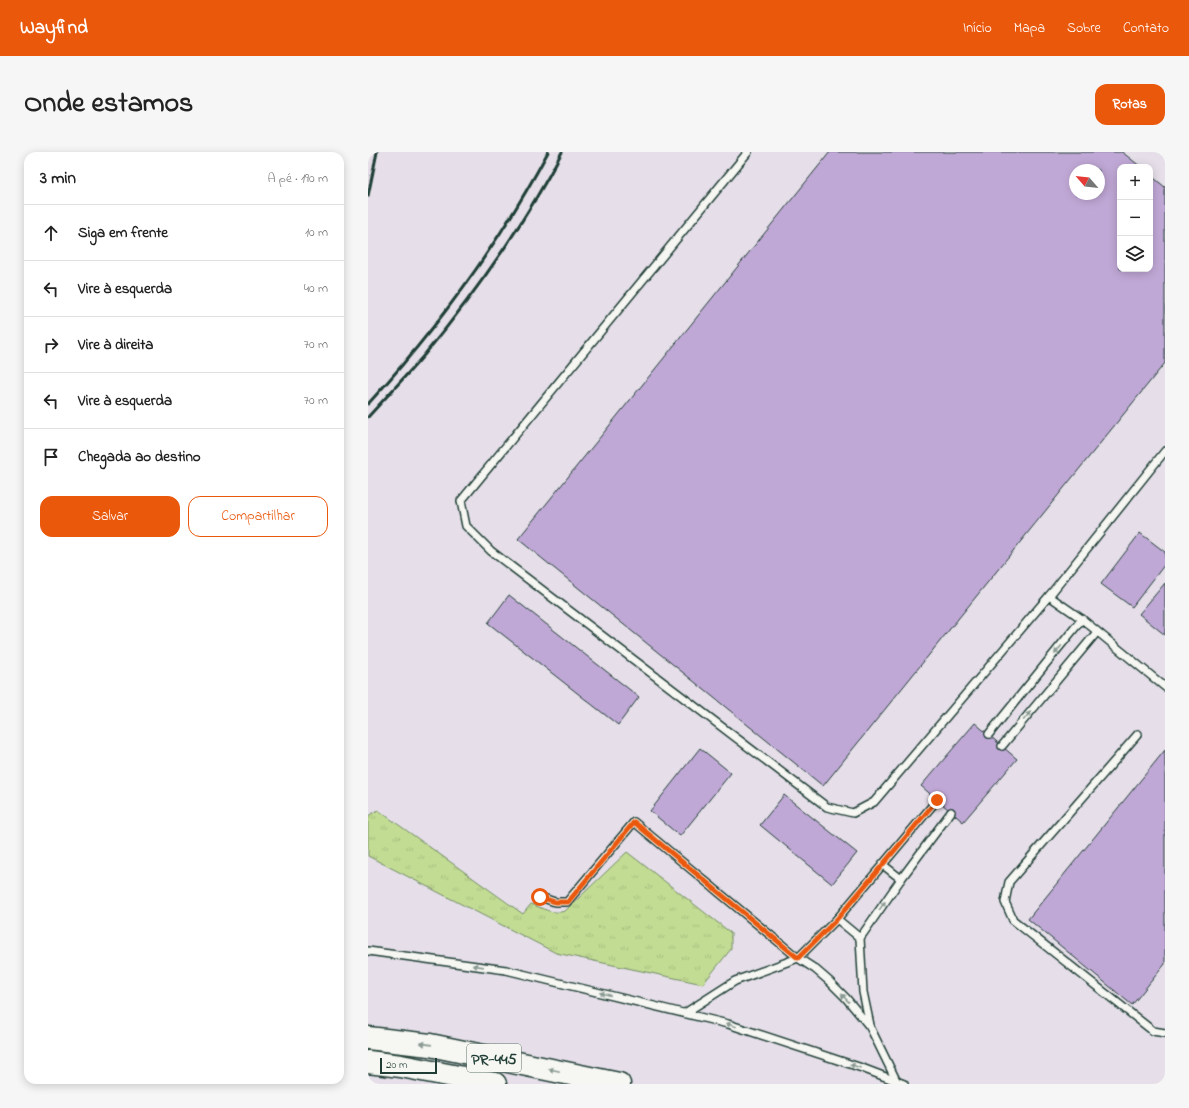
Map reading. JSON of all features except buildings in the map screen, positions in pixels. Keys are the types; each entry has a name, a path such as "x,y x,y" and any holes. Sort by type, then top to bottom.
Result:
{"highway":[{"name":"PR-445","path":"368,1038 430,1045 619,1084"},
{"name":"PR-445","path":"368,1062 401,1066 495,1084"}],"lane":[{"path":"748,152 461,501 466,526 491,551 827,807 853,813 874,802 1050,596 1165,451"},
{"path":"1050,596 1082,619 1165,687"},
{"path":"989,734 1082,619"},
{"path":"1002,746 1098,632"},
{"path":"1138,734 1009,882 1005,902 1013,920 1153,1031 1165,1033"},
{"path":"685,1013 735,981 798,958 837,919 937,800"},
{"path":"870,1028 864,992 860,938 901,879 951,812"},
{"path":"540,897 555,902 568,902 634,822 798,958 815,969 846,998 870,1028 896,1080"},
{"path":"882,864 901,879"},
{"path":"837,919 860,938"},
{"path":"368,951 506,970 685,1013 728,1024 896,1080 904,1084"}],"green space":[{"path":"378,810 523,914 531,904 552,912 565,911 627,852 731,933 731,949 703,984 556,953 368,856 368,816"}],"railway":[{"path":"368,196 377,152"},
{"path":"368,404 419,345 466,284 509,219 548,152"},
{"path":"368,417 425,354 463,306 516,231 562,152"}],"route":[{"path":"540,897 555,902 568,902 634,822 798,958 837,919 937,800"}]}
